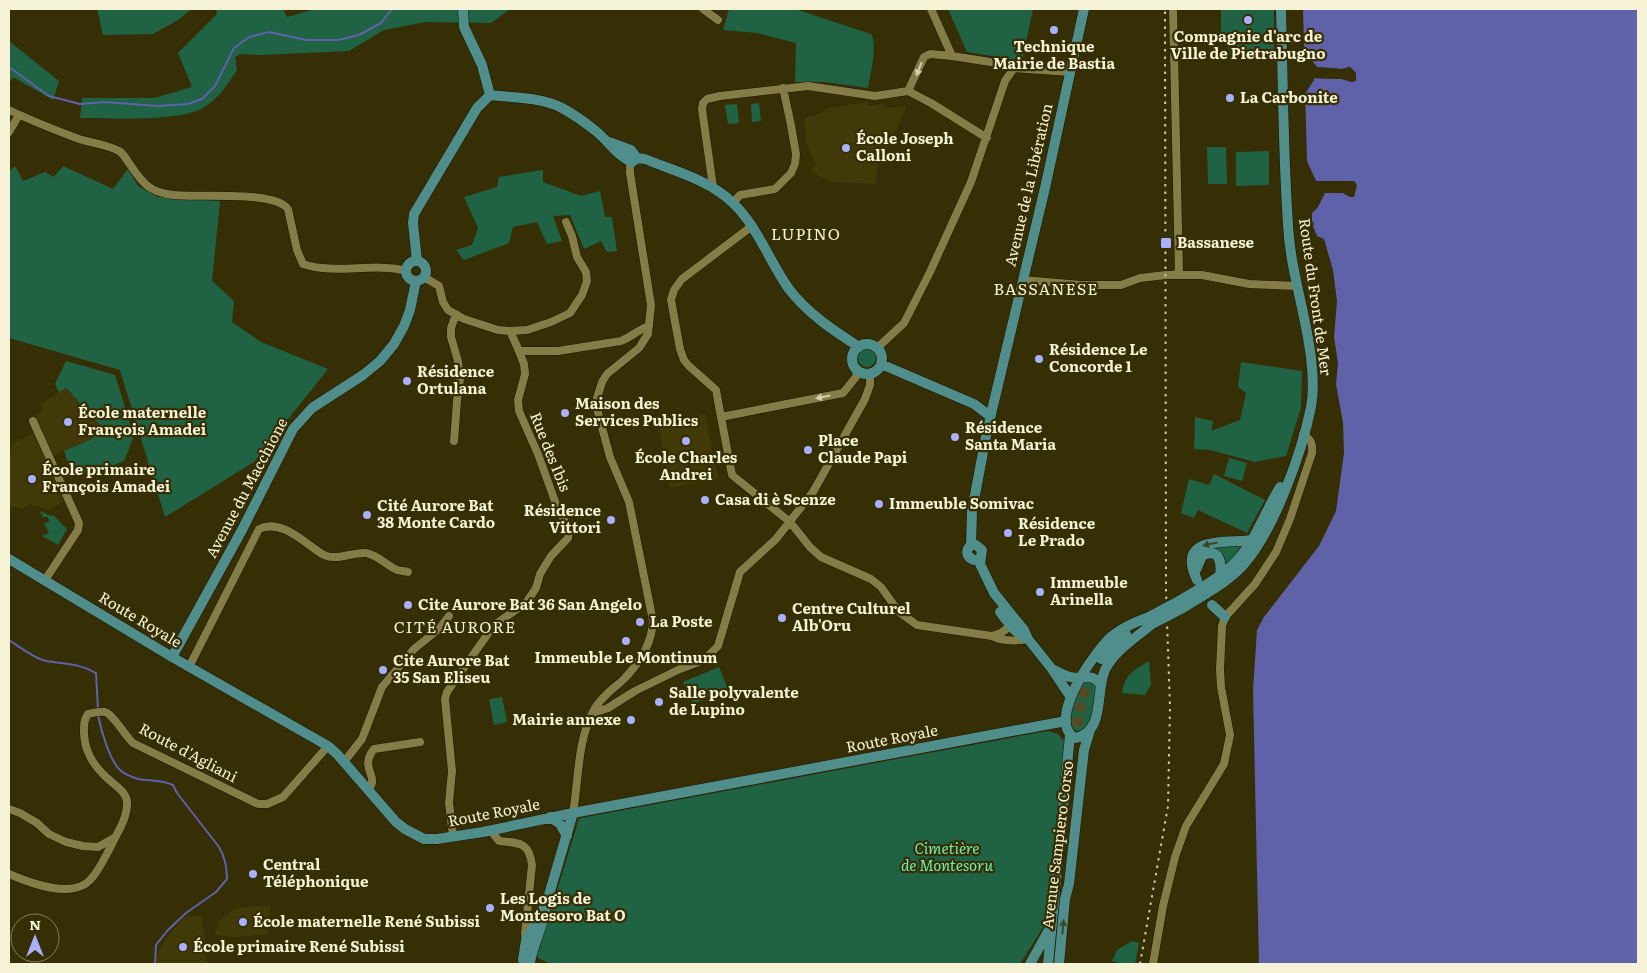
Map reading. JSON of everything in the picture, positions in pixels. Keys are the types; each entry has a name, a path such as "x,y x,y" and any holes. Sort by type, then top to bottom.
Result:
{"main road":[{"name":"Avenue de la Libération","path":"977,559 969,558 967,553 971,545 972,511 990,416 1023,280 1084,9"},
{"name":"Route du Front de Mer","path":"1095,671 1103,655 1120,638 1230,578 1245,563 1257,547 1276,510 1304,434 1311,406 1312,373 1308,335 1290,252 1281,9"},
{"path":"463,12 464,27 482,65 490,95"},
{"path":"490,95 535,100 561,107 582,120 609,142 624,159 645,159 713,187 733,202 752,226 789,288 800,302 827,326 858,347"},
{"path":"416,261 414,214 477,108 490,95"},
{"path":"416,261 426,267 420,279 409,278 406,271 410,264 416,261"},
{"name":"Avenue du Macchione","path":"172,657 242,530 293,430 312,408 363,375 380,361 394,344 404,326 420,279"},
{"path":"868,344 877,348 882,355 879,368 870,373 857,370 853,358 858,347 868,344"},
{"path":"881,364 974,404 990,416"},
{"path":"974,404 994,402"},
{"name":"Route du Front de Mer","path":"1180,605 1220,576 1239,558 1252,540 1293,467"},
{"path":"1220,576 1222,564 1220,560 1217,555 1208,553 1199,560 1196,578 1192,564 1193,556 1202,545 1212,542 1252,540"},
{"name":"Route Royale","path":"9,559 189,667 328,746 396,822 424,838 491,831 550,817 1066,721"},
{"path":"977,559 984,590 1007,628 1028,639"},
{"path":"977,559 994,593 1024,630 1028,639 1052,668 1070,696 1066,721 1067,728 1075,740 1075,738 1082,737 1090,729"},
{"path":"1212,606 1225,617"},
{"name":"Route du Front de Mer","path":"1070,696 1094,656 1112,636 1126,626 1151,621"},
{"name":"Route du Front de Mer","path":"1100,684 1105,670 1113,658 1151,621"},
{"path":"1052,668 1069,677 1092,677 1098,680 1100,684"},
{"name":"Avenue Sampiero Corso","path":"1048,964 1053,923 1060,899 1069,884 1084,750 1090,729 1095,720 1100,699 1100,684"},
{"name":"Avenue Sampiero Corso","path":"1061,961 1059,848 1075,740"},
{"path":"532,940 545,920 546,905 573,813"},
{"path":"550,817 560,824 567,836"},
{"path":"526,962 532,940 532,928 546,905"},
{"path":"1030,964 1053,923"}],"street":[{"path":"703,9 718,20"},
{"path":"931,9 952,56"},
{"path":"1174,9 1179,271 1176,275"},
{"path":"908,91 924,57 930,54 1003,64 1014,68 1071,72"},
{"path":"877,348 899,329 912,309 971,182 1005,81 1014,68"},
{"path":"713,187 702,108 703,103 707,100 720,96 808,86 875,96 908,91 932,103 987,138"},
{"path":"733,202 740,195 775,189 791,173 795,164 796,154 792,125 783,88"},
{"path":"9,110 79,138 119,151 142,182 160,192 173,195 254,198 278,201 284,204 288,209 297,250 303,264 336,268 379,266 406,271"},
{"path":"9,132 19,115"},
{"path":"573,813 582,747 593,713 604,696 636,666 653,631 653,621 629,502 610,457 598,416 597,398 602,382 607,374 639,348 648,334 651,305 630,174 630,166 634,160"},
{"path":"420,279 439,286 443,302 448,310 498,330 528,330 550,322 570,313 582,295 587,281 586,272 577,257 572,236 566,222"},
{"path":"752,226 682,279 674,290 671,300 684,360 716,390 732,474 790,522 810,547 821,557 871,579 881,587 898,612 917,625 992,636 999,640 1018,641 1028,639"},
{"path":"1023,280 1081,285 1121,284 1140,278 1202,275 1249,284 1297,286"},
{"path":"454,441 460,379 451,328 456,314"},
{"path":"519,351 558,351 621,341 649,326"},
{"name":"Rue des Ibis","path":"453,836 449,802 452,771 445,700 447,692 494,625 526,603 536,588 540,574 551,556 568,538 569,530 556,504 538,454 519,411 518,400 524,374 524,364 510,331"},
{"path":"721,417 844,393 856,377 857,370"},
{"path":"593,713 608,708 635,691 709,656 718,646 740,572 776,539 813,492 865,399 870,385 870,373"},
{"path":"33,422 79,523 78,530 45,580"},
{"path":"1153,964 1163,906 1186,826 1224,764 1230,735 1221,687 1222,626 1225,617 1255,584 1276,552 1312,453 1313,445 1304,434"},
{"path":"189,667 259,529 265,526 284,529 327,556 367,553 376,556 397,570 408,572"},
{"path":"344,762 362,739 382,687 414,649 440,628 449,616"},
{"path":"992,636 1007,628 1007,640"},
{"name":"Route d'Agliani","path":"9,874 31,884 48,887 79,887 91,880 104,860 123,821 128,805 126,794 103,775 92,760 84,742 84,720 88,714 104,712 111,715 125,736 133,743 258,804 274,802 283,797 328,746"},
{"path":"368,790 373,785 373,780 367,762 369,755 374,749 420,742"},
{"path":"9,809 37,824 49,834 66,842 98,847 114,838"},
{"path":"491,831 499,841 517,842 526,846 530,854 532,865 525,934 532,940"},
{"path":"528,915 532,928"}],"shaded area":[{"path":"1303,9 1638,9 1638,964 1259,964 1253,690 1257,630 1264,617 1319,546 1336,511 1344,453 1343,423 1336,384 1338,363 1334,337 1337,301 1333,270 1324,239 1317,236 1313,226 1312,213 1318,207 1325,193 1343,193 1350,197 1356,190 1354,181 1316,181 1307,161 1305,94 1314,78 1342,79 1352,82 1356,73 1350,67 1342,69 1317,67 1307,58 1304,45"},
{"name":"École Joseph Calloni","path":"868,102 869,106 882,104 887,108 907,106 884,156 879,160 875,184 830,182 811,171 817,164 814,162 806,141 805,118 815,116 829,108"},
{"name":"École maternelle François Amadei","path":"65,388 101,426 92,439 53,456 36,415 43,411 40,405"},
{"name":"École Charles Andrei","path":"705,414 718,478 670,488 658,423"},
{"name":"École primaire François Amadei","path":"34,434 64,501 49,510 29,504 23,509 9,507 9,457 13,443"},
{"name":"École maternelle René Subissi","path":"271,905 267,922 269,934 236,937 215,935 219,921 236,908"},
{"name":"École primaire René Subissi","path":"202,916 207,964 156,964 158,953 165,940 184,917"}],"green space":[{"path":"97,9 192,9 178,20 153,34 103,35"},
{"path":"216,9 283,9 287,17 316,9 510,9 491,23 425,22 384,30 349,51 261,55 241,54 235,57 237,70 230,81 203,108 178,115 161,117 80,118 82,98 154,98 192,87 178,53 217,14"},
{"path":"729,9 795,9 871,34 874,52 868,88 825,82 795,82 796,43 757,33 723,30"},
{"path":"948,9 1033,9 1022,61 967,52"},
{"name":"Compagnie d'arc de Ville de Pietrabugno","path":"1221,9 1274,9 1274,54 1231,55 1221,32"},
{"path":"9,41 59,81 53,100 13,77 9,83"},
{"path":"759,103 761,121 752,122 751,104"},
{"path":"737,104 739,123 728,124 725,105"},
{"path":"1207,147 1226,147 1227,184 1208,184"},
{"path":"1269,151 1269,185 1236,186 1236,152"},
{"path":"15,166 23,181 45,172 54,177 63,166 113,189 128,169 138,186 158,197 220,201 212,281 234,301 232,322 261,342 328,369 254,462 165,517 120,370 9,338 9,172"},
{"path":"543,170 543,182 581,196 600,191 605,217 612,217 617,251 607,252 601,241 584,249 570,215 553,216 562,241 547,244 537,222 513,227 509,243 464,260 456,250 472,245 478,228 464,197 497,187 499,177"},
{"path":"863,349 871,349 876,354 874,365 863,367 858,362 858,354"},
{"path":"66,361 115,375 134,436 124,461 105,469 73,477 64,451 92,439 101,426 66,388 59,392 55,384"},
{"path":"1241,362 1302,371 1301,407 1286,456 1255,462 1210,450 1194,449 1195,417 1213,421 1211,431 1240,420 1246,393 1238,387"},
{"path":"1229,458 1247,463 1242,481 1224,476"},
{"path":"1214,474 1265,500 1247,533 1198,510 1194,518 1181,513 1189,479 1209,485"},
{"path":"41,511 50,516 53,515 67,529 58,545 42,536 49,533 44,523 49,522 48,517 42,517"},
{"path":"1239,545 1241,549 1226,565 1224,561 1204,547"},
{"path":"1149,661 1151,684 1145,695 1122,693 1128,677"},
{"path":"719,667 728,689 693,704 683,682"},
{"path":"1088,680 1096,685 1098,691 1087,729 1078,732 1072,728 1071,724 1073,706 1079,688"},
{"path":"502,697 507,722 494,725 489,699"},
{"name":"Cimetière de Montesoru","path":"1047,731 1058,734 1064,741 1062,794 1044,926 1020,964 551,964 538,958 537,955 579,819 581,818"},
{"path":"1132,941 1139,943 1135,964 1112,961 1117,950"}],"pier":[{"path":"1304,58 1311,60 1317,67 1342,69 1350,67 1356,73 1356,81 1311,78 1313,75 1342,76 1352,80 1354,74 1349,69 1342,71 1316,69"},
{"path":"1308,168 1316,181 1354,181 1357,185 1354,197 1343,193 1322,193 1325,190 1344,190 1352,194 1354,186 1353,184 1315,183"}],"waterway":[{"path":"9,67 49,96 80,104 105,102 157,106 188,104 202,99 215,86 234,48 249,37 269,32 306,40 338,40 359,35 381,23 392,9"},
{"path":"9,640 42,660 77,666 96,673 98,710"},
{"path":"98,715 109,752 120,770 138,779 160,781 173,785 177,793 219,847 227,870 227,879 216,892 186,913 167,931 156,945 155,964"}],"tunnel":[{"path":"1076,742 1081,705 1093,671"}],"railway":[{"path":"1140,964 1168,806 1170,707 1166,591 1165,9"}],"place":[{"name":"Compagnie d'arc de Ville de Pietrabugno","path":"1248,20"},
{"name":"Technique Mairie de Bastia","path":"1054,30"},
{"name":"La Carbonite","path":"1230,98"},
{"name":"École Joseph Calloni","path":"846,148"},
{"name":"Bassanese","path":"1166,243"},
{"name":"Résidence Le Concorde 1","path":"1039,359"},
{"name":"Résidence Ortulana","path":"407,381"},
{"name":"Maison des Services Publics","path":"565,413"},
{"name":"École maternelle François Amadei","path":"68,422"},
{"name":"Résidence Santa Maria","path":"955,437"},
{"name":"École Charles Andrei","path":"686,441"},
{"name":"Place Claude Papi","path":"808,450"},
{"name":"École primaire François Amadei","path":"32,479"},
{"name":"Casa di è Scenze","path":"705,500"},
{"name":"Immeuble Somivac","path":"879,504"},
{"name":"Cité Aurore Bat 38 Monte Cardo","path":"367,515"},
{"name":"Résidence Vittori","path":"611,520"},
{"name":"Résidence Le Prado","path":"1008,533"},
{"name":"Immeuble Arinella","path":"1040,592"},
{"name":"Cite Aurore Bat 36 San Angelo","path":"408,605"},
{"name":"Centre Culturel Alb'Oru","path":"782,618"},
{"name":"La Poste","path":"640,622"},
{"name":"Immeuble Le Montinum","path":"626,641"},
{"name":"Cite Aurore Bat 35 San Eliseu","path":"383,670"},
{"name":"Salle polyvalente de Lupino","path":"659,702"},
{"name":"Mairie annexe","path":"631,720"},
{"name":"Central Téléphonique","path":"253,874"},
{"name":"Les Logis de Montesoro Bat O","path":"490,908"},
{"name":"École maternelle René Subissi","path":"243,922"},
{"name":"École primaire René Subissi","path":"183,947"}],"district":[{"name":"LUPINO","path":"806,234"},
{"name":"BASSANESE","path":"1046,289"},
{"name":"CITÉ AURORE","path":"455,627"}]}
